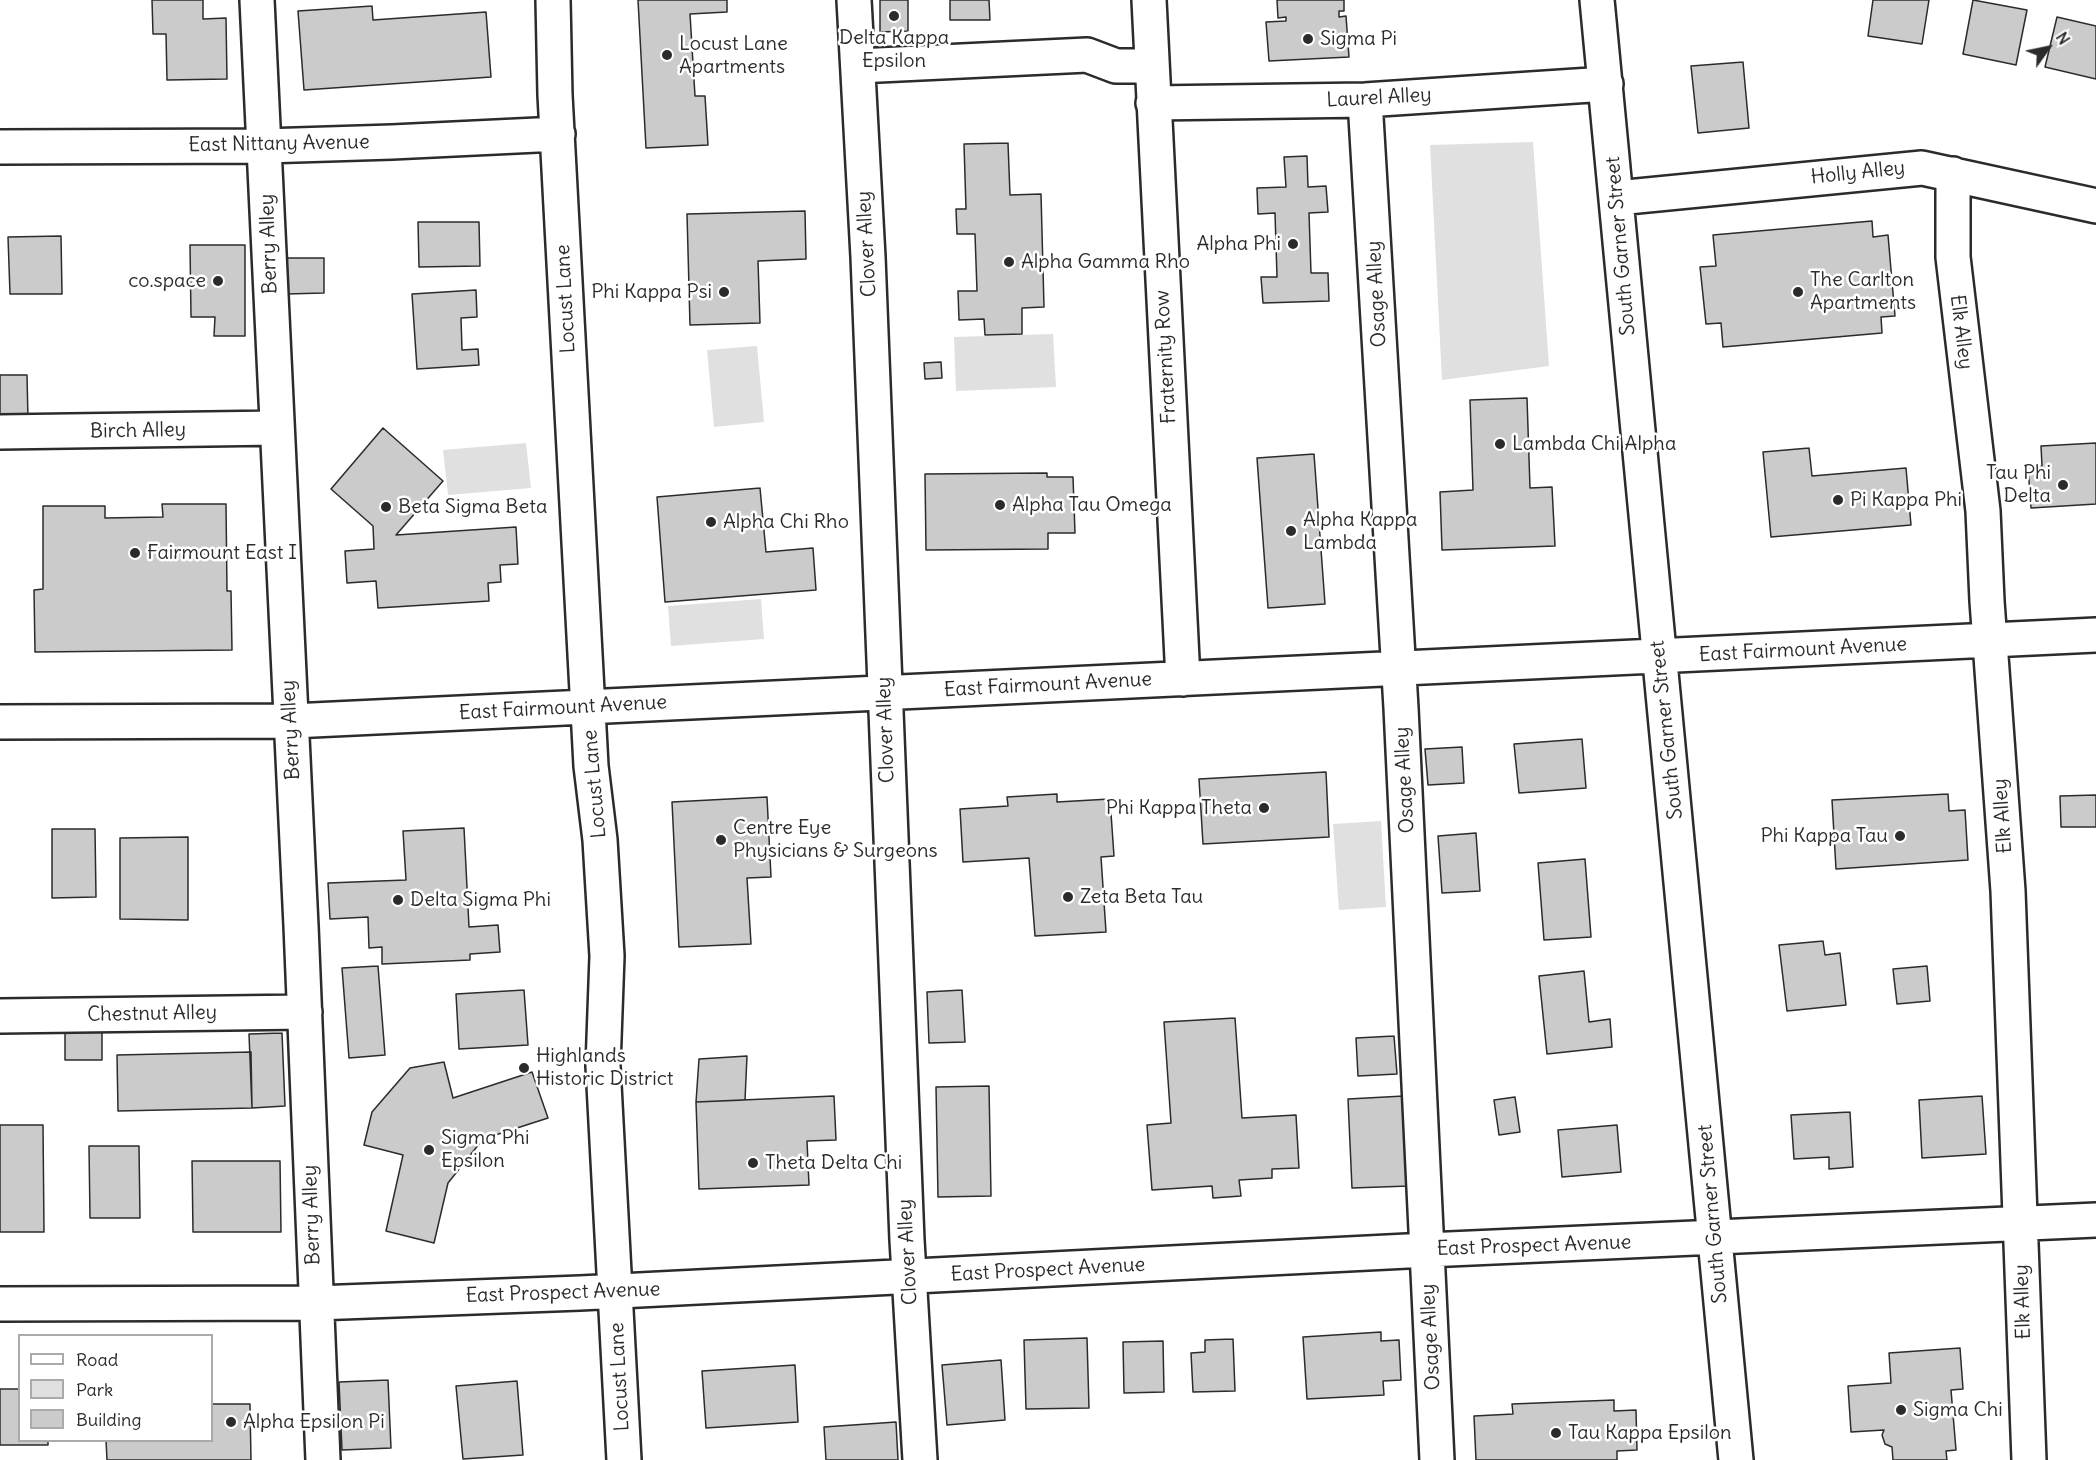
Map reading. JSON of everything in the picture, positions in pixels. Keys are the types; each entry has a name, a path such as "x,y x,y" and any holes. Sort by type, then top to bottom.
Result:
{"street":[{"name":"Berry Alley","path":"257,0 292,721 323,1460"},
{"name":"Locust Lane","path":"553,0 591,772 600,840 607,956 603,1066 624,1460"},
{"name":"Clover Alley","path":"854,0 868,257 909,1277 920,1460"},
{"name":"Fraternity Row","path":"1149,0 1183,679"},
{"name":"South Garner Street","path":"1598,0 1736,1460"},
{"path":"858,66 1087,55 1116,66 1151,66"},
{"name":"Laurel Alley","path":"1153,103 1365,100 1606,84"},
{"name":"Osage Alley","path":"1365,100 1399,670 1437,1460"},
{"name":"East Nittany Avenue","path":"0,147 264,146 558,134"},
{"name":"Holly Alley","path":"1617,198 1913,168 1931,169 2096,206"},
{"name":"Elk Alley","path":"1953,174 1952,228 1955,278 1983,511 2008,891 2029,1460"},
{"name":"Birch Alley","path":"0,432 277,428"},
{"name":"East Fairmount Avenue","path":"0,722 292,721 2096,636"},
{"name":"Chestnut Alley","path":"0,1016 305,1012"},
{"name":"East Prospect Avenue","path":"0,1304 316,1303 616,1291 1427,1250 2096,1220"}],"green space":[{"path":"1533,142 1549,366 1442,380 1430,145"},
{"path":"1053,334 1056,387 956,391 954,337"},
{"path":"757,346 764,422 714,427 707,350"},
{"path":"526,443 531,488 448,495 443,450"},
{"path":"761,599 764,639 671,646 668,606"},
{"path":"1381,821 1386,907 1339,910 1333,824"}],"building":[{"path":"152,0 203,0 203,19 226,18 227,79 167,80 166,34 153,34"},
{"name":"Locust Lane Apartments","path":"638,0 727,0 727,12 690,14 695,96 705,96 708,145 646,148"},
{"name":"Delta Kappa Epsilon","path":"880,0 908,0 908,31 880,32"},
{"name":"Delta Kappa Epsilon","path":"950,0 989,0 990,20 950,20"},
{"name":"Sigma Pi","path":"1277,0 1344,0 1344,11 1339,11 1339,17 1346,16 1349,57 1269,61 1266,22 1286,21 1286,17 1278,18"},
{"path":"1873,0 1929,0 1922,44 1868,36"},
{"path":"1973,0 2027,10 2016,65 1963,54"},
{"path":"372,6 373,20 486,12 491,77 304,90 298,11"},
{"path":"2057,17 2096,26 2096,79 2045,67"},
{"path":"1743,62 1749,128 1698,133 1691,66"},
{"name":"Alpha Gamma Rho","path":"1008,143 1010,195 1041,194 1044,307 1022,308 1022,334 985,335 984,319 959,320 958,291 977,291 975,234 957,234 956,209 966,209 964,144"},
{"name":"Alpha Phi","path":"1307,156 1308,187 1326,186 1328,212 1309,213 1311,273 1328,273 1329,301 1263,303 1261,277 1277,277 1275,213 1258,214 1257,188 1286,187 1284,157"},
{"name":"Phi Kappa Psi","path":"805,211 806,259 758,261 760,323 690,325 687,214"},
{"name":"The Carlton Apartments","path":"1872,221 1873,237 1888,235 1895,316 1881,317 1882,333 1723,347 1721,323 1706,324 1700,267 1716,266 1713,235"},
{"path":"418,222 479,222 480,266 419,267"},
{"path":"61,236 62,294 10,294 8,237"},
{"name":"co.space","path":"190,245 245,245 245,336 214,336 215,317 191,317"},
{"path":"285,258 324,258 324,293 286,294"},
{"path":"476,290 477,317 461,318 462,350 478,349 479,365 417,369 412,294"},
{"path":"941,362 942,378 925,379 924,363"},
{"path":"0,375 27,375 28,420 0,420"},
{"name":"Lambda Chi Alpha","path":"1527,398 1530,488 1552,487 1555,546 1442,550 1440,492 1473,490 1470,400"},
{"name":"Beta Sigma Beta","path":"383,428 443,481 396,535 516,527 518,564 500,565 501,582 488,583 489,601 378,608 376,581 347,583 345,551 374,549 373,526 331,489"},
{"name":"Tau Phi Delta","path":"2096,443 2096,504 2031,508 2028,467 2042,466 2041,446"},
{"name":"Pi Kappa Phi","path":"1809,448 1812,476 1906,468 1911,525 1771,537 1763,452"},
{"name":"Alpha Kappa Lambda","path":"1314,454 1325,604 1268,608 1257,458"},
{"name":"Alpha Tau Omega","path":"1047,473 1047,477 1073,477 1075,533 1048,533 1048,549 926,550 925,474"},
{"name":"Alpha Chi Rho","path":"760,488 766,552 813,548 816,590 665,602 657,497"},
{"name":"Fairmount East I","path":"162,504 226,504 227,591 231,591 232,650 35,652 34,590 43,589 43,506 105,506 105,518 163,517"},
{"path":"1582,739 1586,788 1519,793 1514,744"},
{"path":"1462,747 1464,783 1428,785 1425,749"},
{"name":"Phi Kappa Theta","path":"1326,772 1329,837 1203,844 1199,779"},
{"name":"Zeta Beta Tau","path":"1057,794 1057,802 1110,799 1114,856 1101,857 1106,932 1035,936 1029,858 963,862 960,809 1008,806 1007,797"},
{"name":"Phi Kappa Tau","path":"1948,794 1949,811 1965,810 1968,860 1836,869 1832,800"},
{"path":"2096,795 2096,827 2061,827 2060,796"},
{"name":"Centre Eye Physicians & Surgeons","path":"767,797 771,877 747,878 751,944 679,947 672,802"},
{"name":"Delta Sigma Phi","path":"464,828 469,927 498,925 500,952 470,954 470,960 382,964 382,947 369,948 368,917 330,919 328,883 406,880 403,831"},
{"path":"52,829 95,829 96,897 52,898"},
{"path":"1476,833 1480,891 1442,893 1438,836"},
{"path":"188,837 188,920 120,919 120,838"},
{"path":"1585,859 1591,937 1544,940 1538,863"},
{"path":"1823,941 1825,955 1840,953 1846,1005 1787,1011 1779,945"},
{"path":"378,966 385,1055 349,1058 342,968"},
{"path":"1927,966 1930,1001 1897,1004 1893,969"},
{"path":"1584,971 1589,1022 1610,1019 1612,1047 1547,1054 1539,976"},
{"path":"524,990 528,1045 459,1049 456,994"},
{"path":"962,990 965,1042 929,1043 927,992"},
{"path":"1235,1018 1242,1118 1296,1115 1299,1168 1272,1169 1272,1178 1239,1180 1241,1196 1213,1198 1212,1186 1152,1190 1147,1125 1171,1123 1164,1022"},
{"path":"65,1029 102,1029 102,1060 65,1060"},
{"path":"282,1033 285,1106 252,1108 249,1034"},
{"path":"1394,1036 1397,1074 1358,1076 1356,1038"},
{"path":"251,1052 252,1108 118,1111 117,1055"},
{"name":"Theta Delta Chi","path":"747,1056 745,1100 696,1102 699,1059"},
{"name":"Sigma Phi Epsilon","path":"444,1062 453,1098 532,1072 548,1118 483,1139 448,1183 434,1243 386,1231 403,1155 364,1145 372,1112 410,1068"},
{"path":"989,1086 991,1196 938,1197 936,1087"},
{"name":"Theta Delta Chi","path":"834,1096 836,1140 807,1141 809,1185 699,1189 696,1102"},
{"path":"1404,1096 1409,1186 1352,1188 1348,1099"},
{"path":"1982,1096 1986,1154 1922,1158 1919,1100"},
{"path":"1515,1097 1520,1132 1499,1135 1494,1100"},
{"path":"1850,1112 1853,1167 1829,1169 1829,1157 1794,1159 1791,1115"},
{"path":"0,1125 43,1125 44,1232 0,1232"},
{"path":"1617,1125 1621,1172 1562,1177 1558,1130"},
{"path":"89,1146 139,1146 140,1218 90,1218"},
{"path":"192,1161 280,1161 281,1232 193,1232"},
{"path":"1381,1332 1381,1341 1399,1340 1401,1380 1383,1381 1384,1395 1307,1399 1303,1337"},
{"path":"1087,1338 1089,1408 1026,1409 1024,1340"},
{"path":"1233,1339 1235,1391 1193,1392 1191,1353 1205,1352 1205,1340"},
{"path":"1163,1341 1164,1392 1124,1393 1123,1342"},
{"name":"Sigma Chi","path":"1960,1348 1963,1389 1951,1390 1956,1450 1946,1451 1947,1460 1893,1460 1892,1447 1885,1444 1882,1435 1884,1430 1851,1432 1848,1386 1891,1383 1889,1353"},
{"path":"1001,1360 1005,1420 947,1425 942,1365"},
{"path":"795,1365 798,1422 706,1428 702,1371"},
{"path":"388,1380 391,1448 342,1450 339,1382"},
{"path":"517,1381 523,1455 463,1459 456,1386"},
{"path":"0,1389 18,1389 18,1442 48,1442 48,1445 0,1445"},
{"name":"Tau Kappa Epsilon","path":"1614,1400 1614,1411 1636,1410 1637,1450 1617,1451 1617,1460 1476,1460 1474,1416 1513,1414 1512,1404"},
{"name":"Alpha Epsilon Pi","path":"213,1404 250,1404 251,1460 107,1460 106,1442 213,1442"},
{"path":"896,1422 898,1460 826,1460 824,1427"}],"place":[{"name":"Delta Kappa Epsilon","path":"894,16"},
{"name":"Sigma Pi","path":"1308,39"},
{"name":"Locust Lane Apartments","path":"667,55"},
{"name":"Alpha Phi","path":"1293,244"},
{"name":"Alpha Gamma Rho","path":"1009,262"},
{"name":"co.space","path":"218,281"},
{"name":"Phi Kappa Psi","path":"724,292"},
{"name":"The Carlton Apartments","path":"1798,292"},
{"name":"Lambda Chi Alpha","path":"1500,444"},
{"name":"Tau Phi Delta","path":"2063,485"},
{"name":"Pi Kappa Phi","path":"1838,500"},
{"name":"Alpha Tau Omega","path":"1000,505"},
{"name":"Beta Sigma Beta","path":"386,507"},
{"name":"Alpha Chi Rho","path":"711,522"},
{"name":"Alpha Kappa Lambda","path":"1291,531"},
{"name":"Fairmount East I","path":"135,553"},
{"name":"Phi Kappa Theta","path":"1264,808"},
{"name":"Phi Kappa Tau","path":"1900,836"},
{"name":"Centre Eye Physicians & Surgeons","path":"721,840"},
{"name":"Zeta Beta Tau","path":"1068,897"},
{"name":"Delta Sigma Phi","path":"398,900"},
{"name":"Highlands Historic District","path":"524,1068"},
{"name":"Sigma Phi Epsilon","path":"429,1150"},
{"name":"Theta Delta Chi","path":"753,1163"},
{"name":"Sigma Chi","path":"1901,1410"},
{"name":"Alpha Epsilon Pi","path":"231,1422"},
{"name":"Tau Kappa Epsilon","path":"1556,1433"}]}
